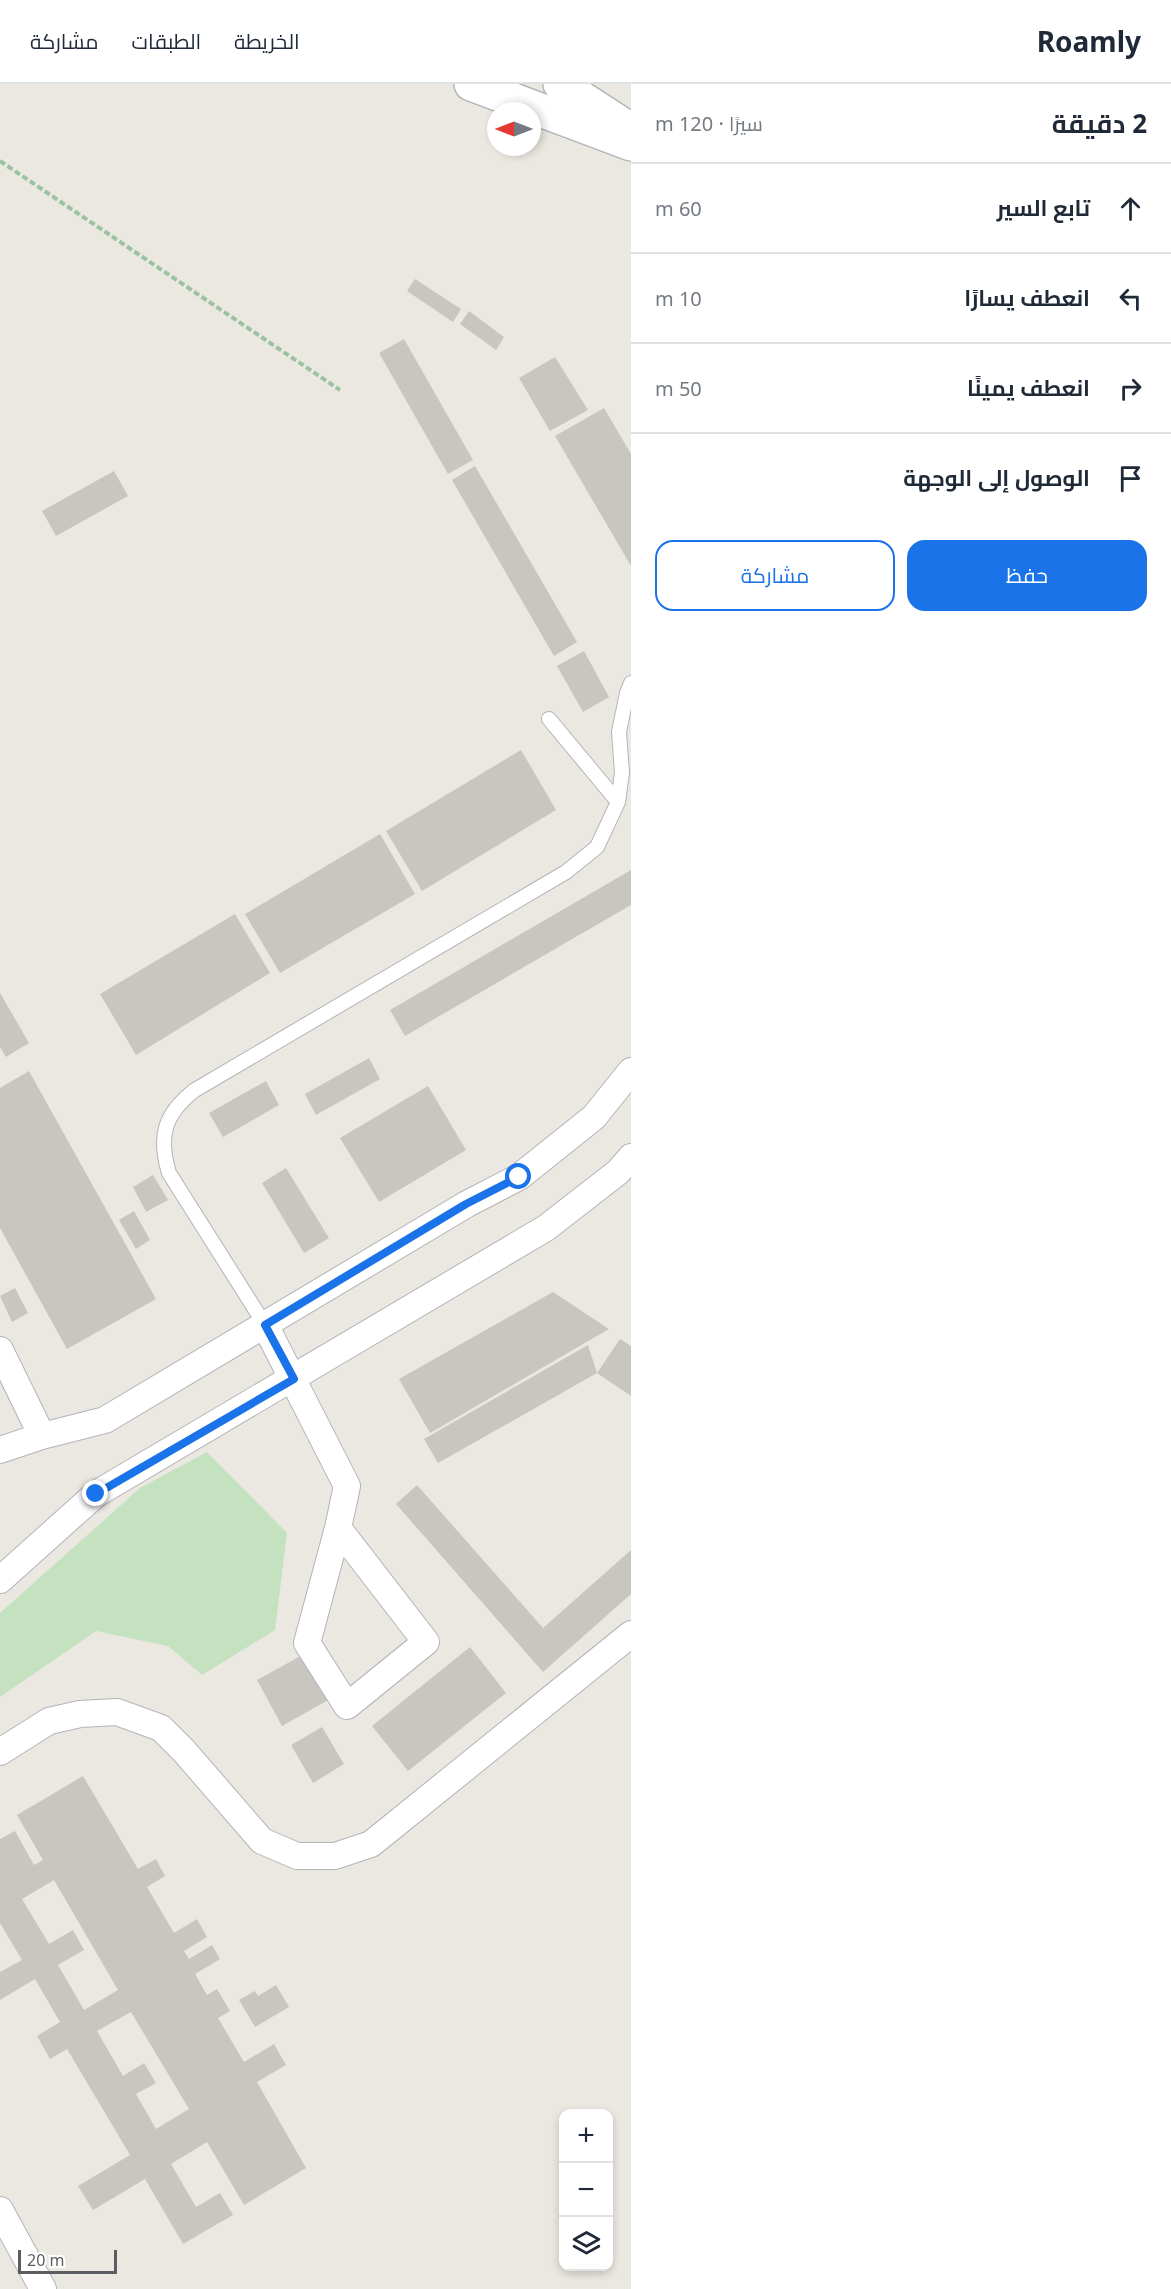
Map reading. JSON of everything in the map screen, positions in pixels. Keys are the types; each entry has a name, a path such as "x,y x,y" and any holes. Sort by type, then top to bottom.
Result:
{"main road":[{"path":"471,84 631,144"},
{"path":"561,84 631,130"}],"street":[{"path":"0,1450 42,1436 105,1420 466,1204 519,1177 594,1117 631,1071"},
{"path":"0,1580 96,1494 294,1379 500,1253 546,1228 618,1172 631,1157"},
{"path":"265,1325 347,1486 307,1643 347,1706 426,1642 338,1528"},
{"path":"0,1350 42,1436"},
{"path":"0,1752 49,1720 80,1714 117,1712 161,1728 262,1841 297,1856 335,1856 371,1844 631,1634"},
{"path":"0,2210 43,2289"}],"lane":[{"path":"265,1325 169,1173 163,1155 163,1136 169,1117 180,1102 195,1090 566,872 597,847 618,802 622,773 619,732 631,683"},
{"path":"549,719 618,802"}],"path":[{"path":"0,161 340,390"}],"green space":[{"path":"207,1452 287,1533 275,1630 202,1675 168,1646 96,1631 0,1697 0,1613 140,1488"}],"building":[{"path":"415,279 461,309 453,322 407,291"},
{"path":"469,311 504,337 496,350 460,324"},
{"path":"404,339 473,460 448,474 379,353"},
{"path":"555,357 588,410 550,431 519,378"},
{"path":"604,408 631,454 631,566 555,436"},
{"path":"475,466 577,642 554,656 452,480"},
{"path":"114,471 128,496 56,536 42,511"},
{"path":"584,651 609,697 583,712 557,666"},
{"path":"521,750 556,810 422,891 386,831"},
{"path":"380,834 415,894 280,973 245,914"},
{"path":"631,870 631,905 405,1036 390,1010"},
{"path":"235,914 270,973 136,1055 100,994"},
{"path":"0,993 29,1043 6,1057 0,1047"},
{"path":"369,1058 380,1079 316,1115 305,1094"},
{"path":"29,1071 156,1299 67,1349 0,1228 0,1088"},
{"path":"266,1081 279,1105 223,1137 209,1113"},
{"path":"428,1086 466,1150 379,1202 340,1138"},
{"path":"286,1168 329,1238 304,1253 262,1183"},
{"path":"153,1175 168,1200 146,1212 133,1187"},
{"path":"134,1211 150,1240 136,1249 119,1220"},
{"path":"15,1288 28,1313 12,1322 0,1296"},
{"path":"553,1292 609,1329 430,1433 399,1379"},
{"path":"620,1339 631,1346 631,1396 597,1373"},
{"path":"588,1345 597,1373 438,1463 424,1439"},
{"path":"417,1485 543,1628 631,1550 631,1594 543,1672 396,1504"},
{"path":"470,1647 506,1693 408,1771 372,1726"},
{"path":"306,1653 330,1699 282,1726 257,1680"},
{"path":"322,1727 344,1764 313,1783 291,1745"},
{"path":"83,1776 138,1869 156,1859 165,1876 147,1887 174,1933 197,1919 207,1937 184,1951 189,1959 212,1945 220,1959 195,1974 207,1995 217,1989 230,2011 218,2018 244,2062 274,2044 286,2065 257,2082 306,2168 244,2205 207,2142 171,2164 196,2207 220,2193 233,2215 183,2244 145,2179 93,2210 78,2186 130,2155 67,2049 50,2059 37,2036 60,2022 35,1979 0,2000 0,1972 22,1960 0,1923 0,1839 15,1831 34,1865 43,1860 17,1815","holes":["54,1880 118,1990 84,2010 58,1965 84,1950 73,1930 49,1944 22,1899","131,2012 189,2109 156,2129 136,2094 156,2083 144,2063 123,2076 97,2031"]},
{"path":"276,1985 289,2007 255,2027 239,2000 255,1991 258,1996"}],"route":[{"path":"96,1494 294,1379 265,1325 466,1204 519,1177"}]}
